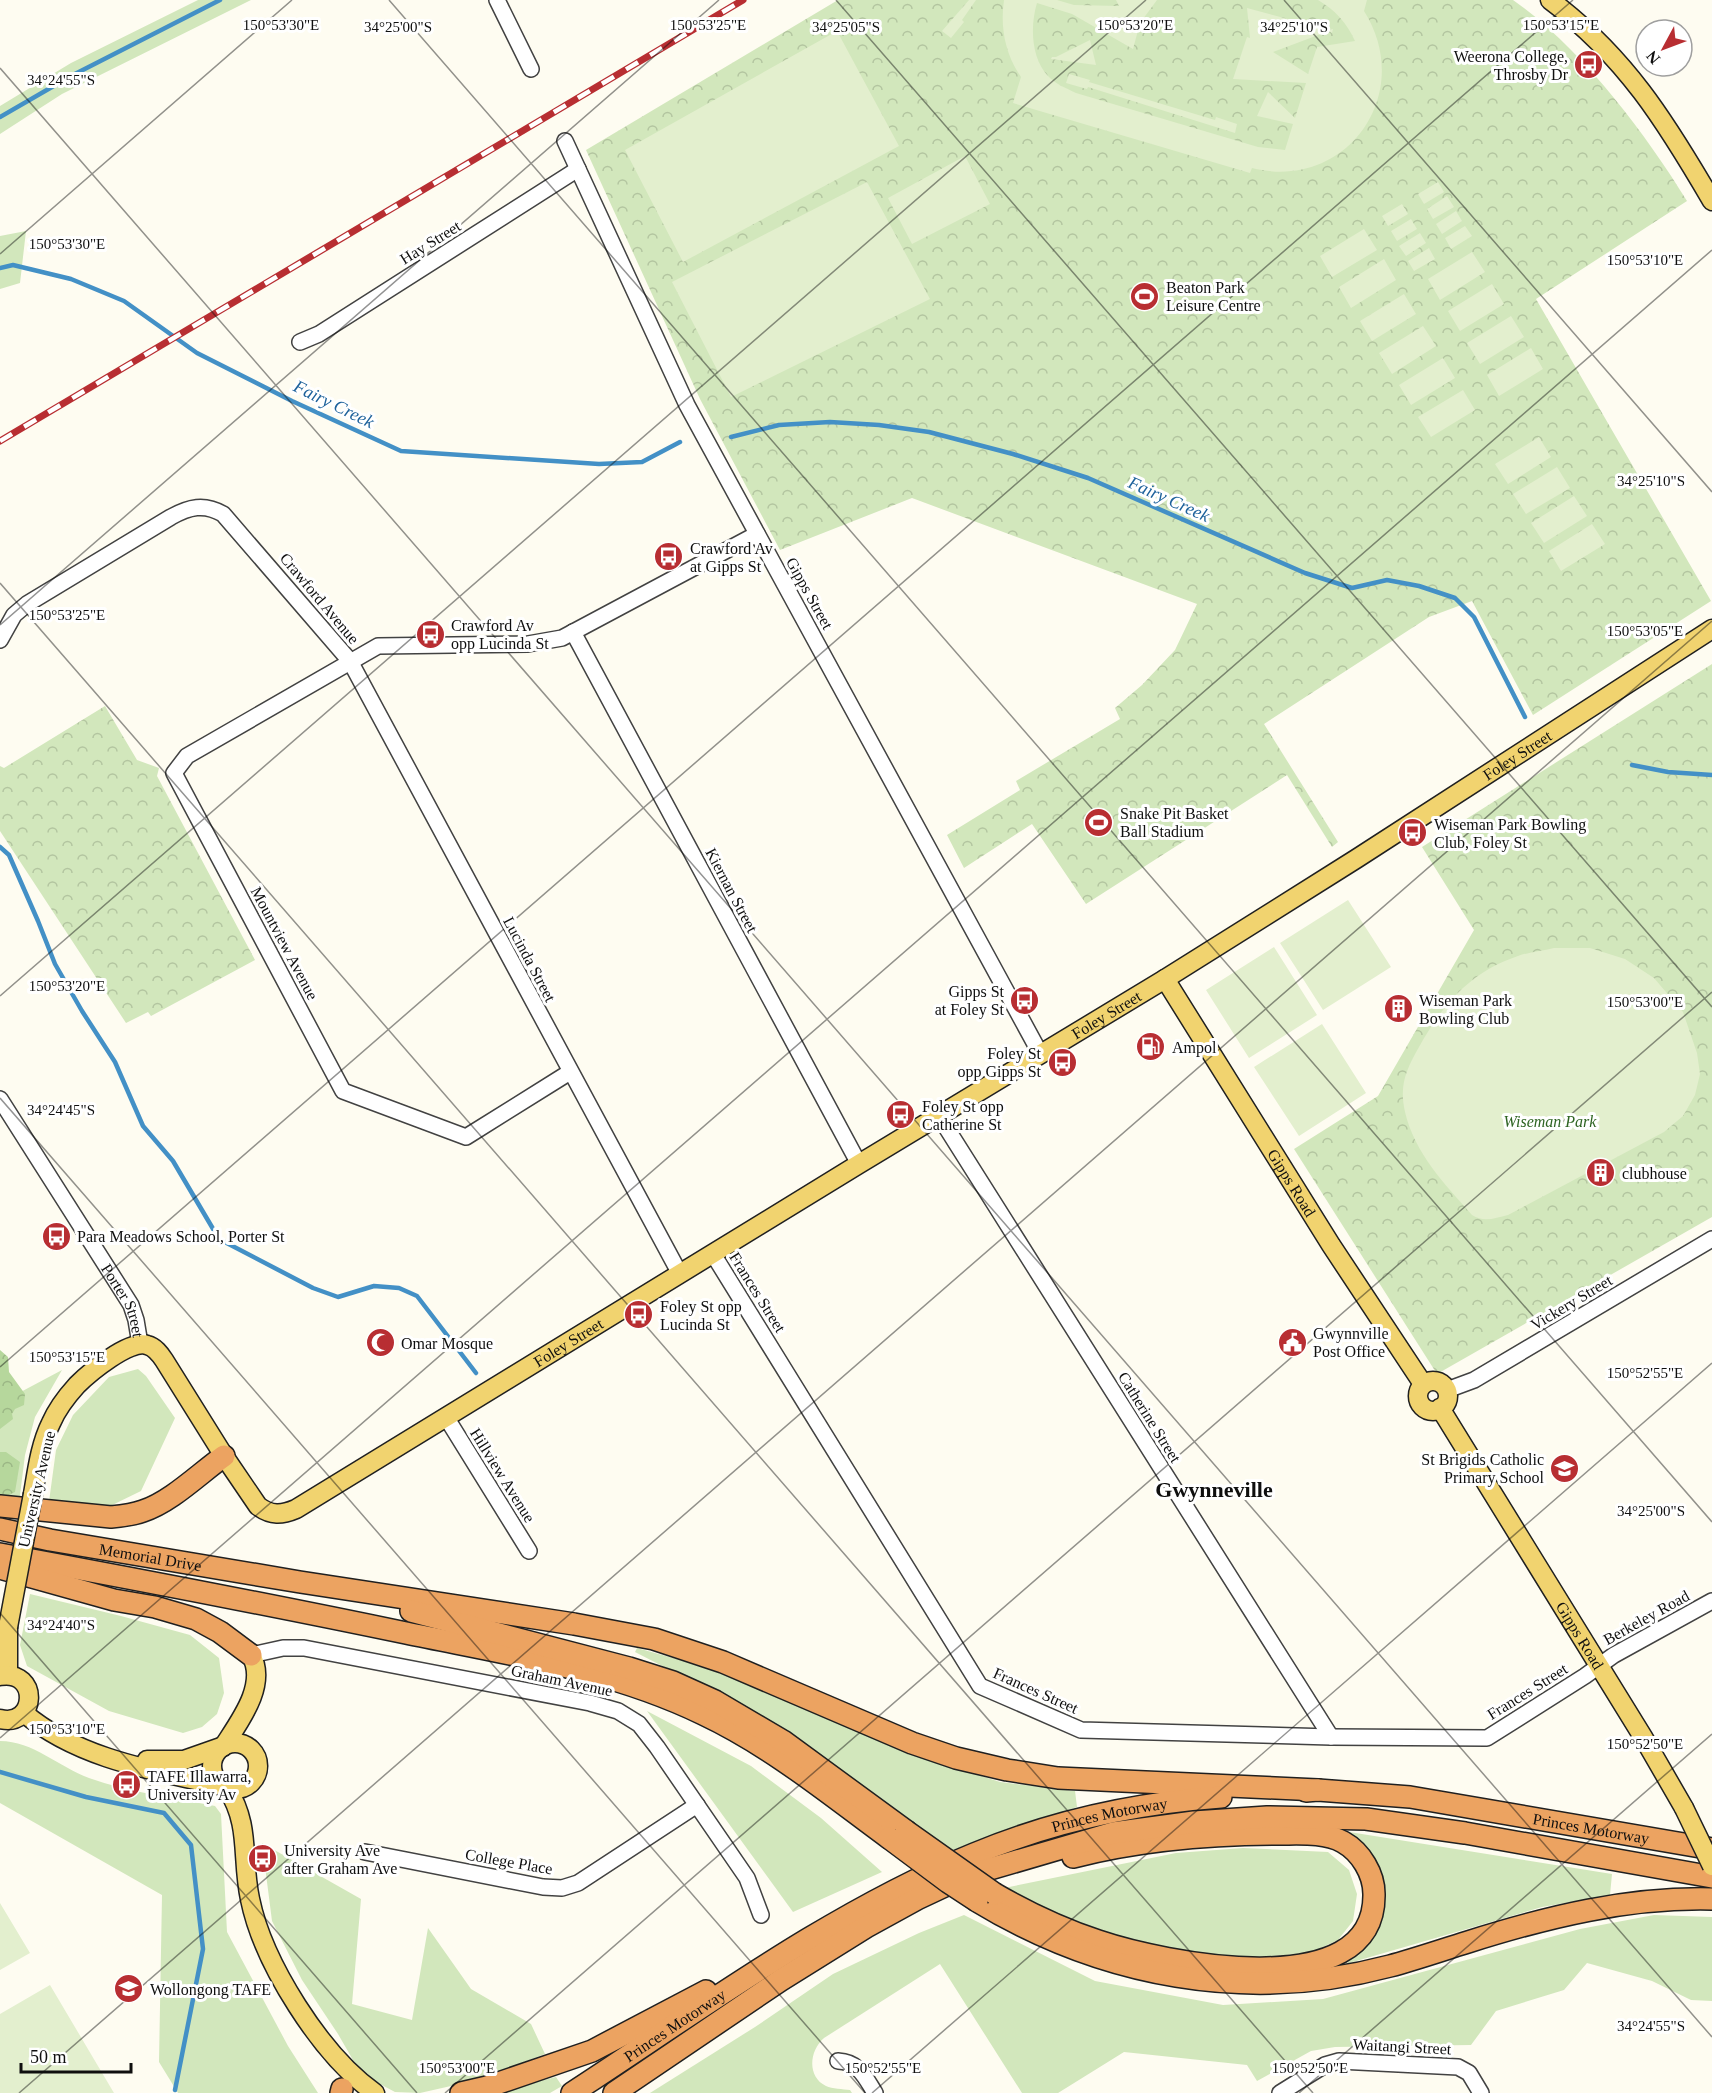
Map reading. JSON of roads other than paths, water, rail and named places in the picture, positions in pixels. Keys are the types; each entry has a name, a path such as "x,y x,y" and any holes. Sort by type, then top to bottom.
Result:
{"highway":[{"path":"0,1506 111,1517 129,1515 145,1511 161,1503 225,1456"},
{"name":"Memorial Drive","path":"0,1529 50,1540 300,1582"},
{"name":"Memorial Drive","path":"0,1554 296,1610 567,1667 630,1684 702,1714 743,1736 897,1835"},
{"path":"0,1568 114,1600 155,1607 196,1619 220,1632 251,1655"},
{"path":"300,1582 574,1624 654,1639 723,1662 912,1743 956,1758 1007,1770 1058,1778 1318,1790"},
{"path":"300,1582 629,1668 673,1682 715,1701 768,1731 822,1768 897,1835 986,1898 1009,1920 1098,1958 1155,1973 1198,1980 1238,1983 1330,1978 1370,1971 1576,1912 1642,1901 1712,1899"},
{"name":"Princes Motorway","path":"572,2093 814,1936 895,1890 975,1854 1054,1826 1156,1804 1198,1798 1318,1790 1410,1797 1712,1849"},
{"name":"Princes Motorway","path":"614,2093 781,1980 866,1927 917,1899 966,1876 1113,1833 1194,1822 1268,1817 1366,1819 1465,1833 1712,1877"},
{"path":"966,1876 1020,1871 1078,1856 1144,1843 1262,1834 1301,1834 1332,1838 1351,1848 1366,1865 1374,1894 1372,1914 1368,1925 1354,1942 1336,1954 1314,1963 1245,1967 1210,1966 1136,1953 1057,1926 986,1898"},
{"path":"461,2093 487,2087 591,2051 814,1936"}],"main road":[{"path":"1550,0 1605,48 1644,93 1674,137 1712,201"},
{"name":"Foley Street","path":"276,1514 296,1509 1165,979 1356,859 1712,629"},
{"name":"Gipps Road","path":"1165,979 1330,1245 1423,1384 1419,1392 1422,1406 1431,1410 1440,1408 1599,1665 1684,1808 1712,1866"},
{"name":"Porter Street","path":"140,1344 147,1344 164,1360 258,1506 276,1514"},
{"name":"University Avenue","path":"4,1676 8,1627 33,1494 51,1422 66,1398 78,1385 100,1366 128,1348 140,1344"},
{"path":"1423,1384 1436,1381 1441,1383 1446,1390 1446,1402 1440,1408"},
{"path":"244,1836 258,1765 251,1726 256,1670 251,1655"},
{"path":"0,1719 12,1719 24,1713 30,1700 26,1685 15,1677 4,1676"},
{"path":"252,1696 244,1713 214,1757 212,1769 217,1780 225,1787 240,1811 246,1878 261,1938 284,1983 319,2038 345,2069 375,2093"},
{"path":"24,1713 38,1725 76,1746 109,1758 225,1787 239,1789 247,1786 253,1781 258,1765 255,1754 245,1745 233,1743 194,1757 175,1761 109,1758"},
{"path":"319,2038 342,2092"}],"street":[{"path":"497,0 531,69"},
{"name":"Gipps Street","path":"565,141 687,405 1041,1055"},
{"name":"Hay Street","path":"300,342 319,334 578,170"},
{"name":"Crawford Avenue","path":"0,640 9,622 27,603 171,517 187,510 206,507 223,514 230,521 350,661 378,646 528,644 552,641 757,534"},
{"name":"Kiernan Street","path":"573,632 859,1164"},
{"name":"Lucinda Street","path":"350,661 680,1274"},
{"name":"Mountview Avenue","path":"350,661 187,756 174,773 343,1091 466,1137 570,1072"},
{"name":"Porter Street","path":"0,1099 131,1305 140,1344"},
{"name":"Catherine Street","path":"939,1116 1331,1737"},
{"name":"Vickery Street","path":"1446,1390 1474,1380 1712,1239"},
{"name":"Frances Street","path":"713,1254 980,1686 1081,1730 1331,1737 1487,1738 1599,1665"},
{"name":"Hillview Avenue","path":"446,1417 529,1551"},
{"name":"Berkeley Road","path":"1599,1665 1712,1601"},
{"name":"Graham Avenue","path":"251,1655 283,1648 304,1648 590,1703 618,1711 639,1724 657,1747 747,1878 761,1915"},
{"name":"College Place","path":"365,1852 543,1887 562,1888 578,1883 697,1805"},
{"path":"838,2061 846,2061 860,2069 875,2093"},
{"name":"Waitangi Street","path":"1280,2093 1325,2065 1339,2061 1458,2067 1469,2073 1481,2093"}],"waterway":[{"path":"0,117 71,76 220,0"},
{"name":"Fairy Creek","path":"0,268 13,265 71,279 124,301 197,353 292,401 401,451 599,464 642,462 680,442"},
{"name":"Fairy Creek","path":"731,437 779,425 830,422 879,425 929,432 1013,454 1088,478 1305,573 1352,588 1387,580 1419,586 1455,598 1474,617 1525,717"},
{"name":"Fairy Creek","path":"1632,765 1668,772 1712,775"},
{"path":"0,847 9,855 55,964 115,1062 143,1126 173,1161 219,1239 313,1288 338,1297 374,1286 399,1288 417,1296 476,1373"},
{"path":"0,1772 86,1797 164,1813 191,1845 203,1949 175,2090"}],"railway":[{"path":"0,441 743,0"}],"place":[{"name":"Weerona College, Throsby Dr","path":"1589,65"},
{"name":"Beaton Park Leisure Centre","path":"1145,296"},
{"name":"Crawford Av at Gipps St","path":"669,557"},
{"name":"Crawford Av opp Lucinda St","path":"430,634"},
{"name":"Snake Pit Basket Ball Stadium","path":"1099,822"},
{"name":"Wiseman Park Bowling Club, Foley St","path":"1413,833"},
{"name":"Gipps St at Foley St","path":"1025,1000"},
{"name":"Wiseman Park Bowling Club","path":"1398,1009"},
{"name":"Ampol","path":"1151,1047"},
{"name":"Foley St opp Gipps St","path":"1062,1062"},
{"name":"Foley St opp Catherine St","path":"901,1115"},
{"name":"clubhouse","path":"1601,1173"},
{"name":"Para Meadows School, Porter St","path":"56,1236"},
{"name":"Foley St opp Lucinda St","path":"639,1315"},
{"name":"Gwynnville Post Office","path":"1292,1342"},
{"name":"Omar Mosque","path":"380,1343"},
{"name":"St Brigids Catholic Primary School","path":"1565,1468"},
{"name":"TAFE Illawarra, University Av","path":"126,1785"},
{"name":"University Ave after Graham Ave","path":"263,1859"},
{"name":"Wollongong TAFE","path":"129,1989"}],"district":[{"name":"Gwynneville","path":"1214,1489"}],"park label":[{"name":"Wiseman Park","path":"1550,1121"}]}
